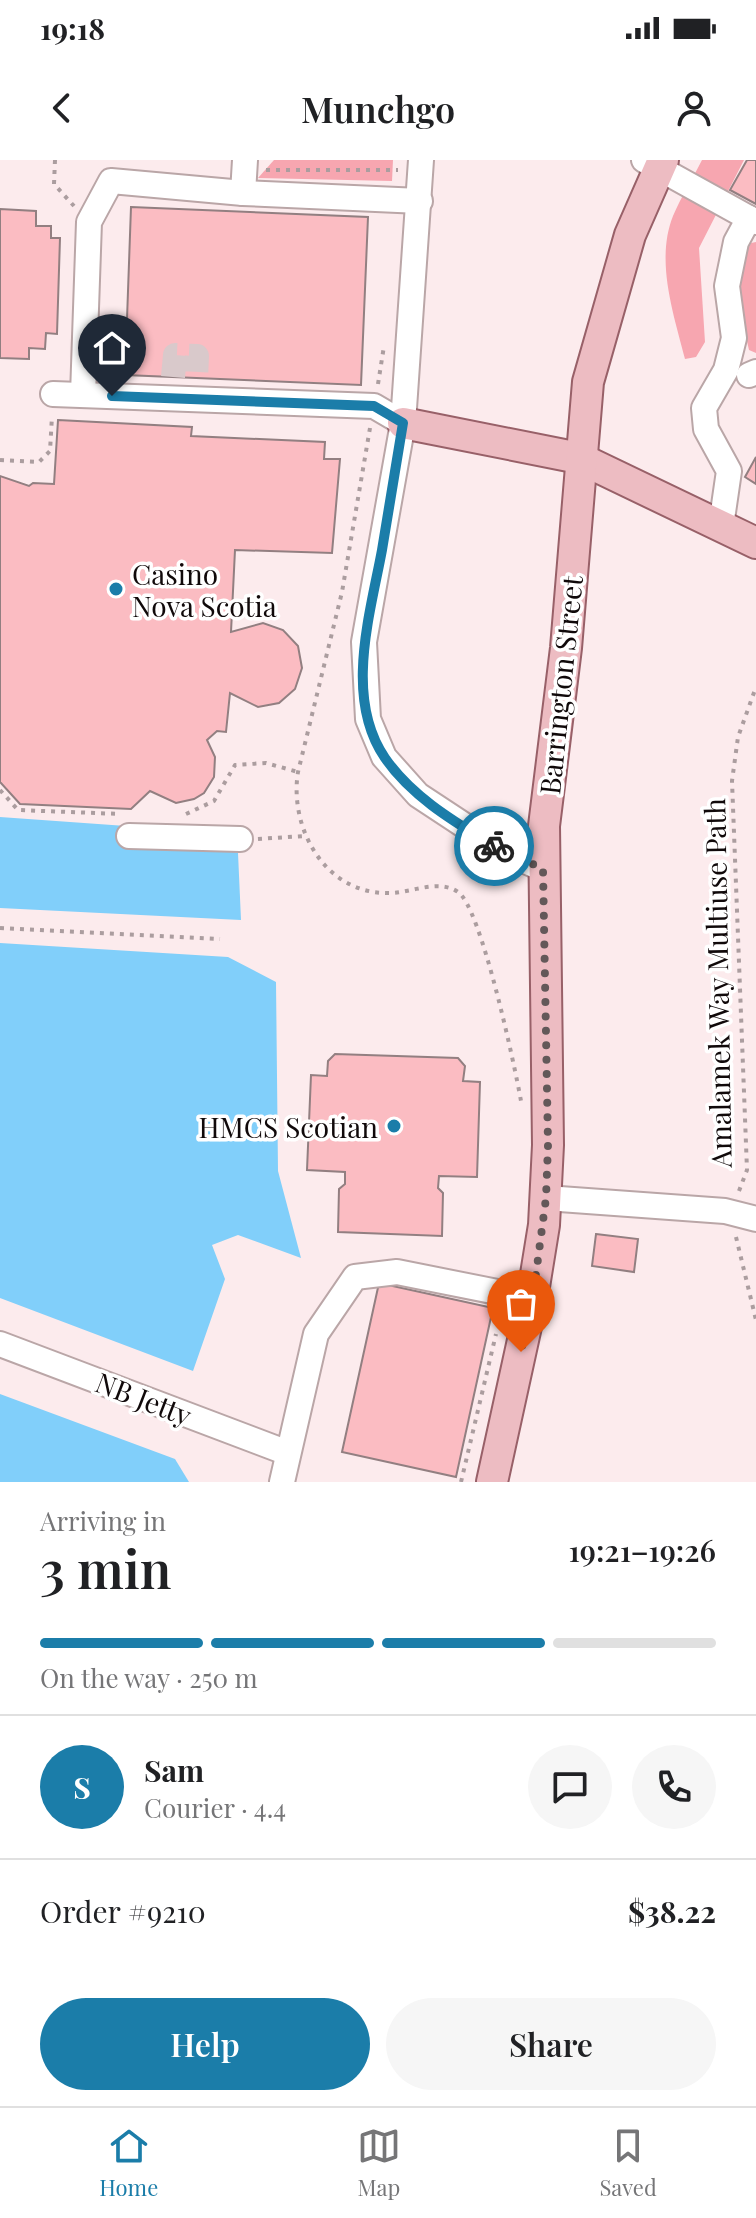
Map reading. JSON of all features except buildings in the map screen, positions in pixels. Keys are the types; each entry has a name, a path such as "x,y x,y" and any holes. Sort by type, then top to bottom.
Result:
{"main road":[{"name":"Barrington Street","path":"492,1482 532,1299 546,1198 544,826 566,648 579,458 588,382 630,235 655,163"},
{"path":"403,423 579,458 756,543"}],"street":[{"path":"243,193 245,160"},
{"path":"655,163 754,220 736,242 727,286 734,338 747,373 704,408 706,429 729,471 721,526"},
{"path":"412,165 420,201 403,423 364,642 368,719 384,757 418,795 492,845 543,869"},
{"path":"83,395 89,222 111,181 243,193 420,201"},
{"path":"53,394 83,395 184,387 374,406 403,423"},
{"path":"132,826 240,839"},
{"path":"546,1198 725,1211 756,1219"},
{"path":"282,1482 316,1334 355,1277 397,1272 532,1299"},
{"name":"NB Jetty","path":"0,1344 288,1453"}],"path":[{"path":"55,160 54,184 89,222"},
{"path":"266,160 266,170 412,165"},
{"path":"0,460 39,462 50,451 53,394"},
{"name":"Amalamek Way Multiuse Path","path":"725,1211 747,1170 732,781 738,737 756,687"},
{"path":"176,815 205,808 214,801 235,765 266,763 298,772"},
{"path":"0,790 18,810 132,826"},
{"path":"240,839 304,836"},
{"path":"471,907 521,1103"},
{"path":"0,928 220,939"},
{"path":"725,1211 742,1252 756,1320"}],"shaded area":[{"path":"274,160 393,160 392,181 258,178"},
{"path":"702,160 744,160 699,248 705,342 696,357 685,359 668,288 666,251 673,216"},
{"path":"756,242 756,353 749,350 743,323 740,282 745,256 751,243"}],"water":[{"path":"0,817 168,829 186,840 238,853 241,920 0,908"},
{"path":"0,943 228,957 276,982 278,1171 301,1258 238,1235 212,1245 225,1279 193,1371 0,1298"},
{"path":"0,1394 175,1459 189,1482 0,1482"}],"tunnel":[{"path":"173,377 175,355 197,356 196,378"}],"way so far":[{"path":"494,846 543,869 547,985 546,1198 521,1352"}],"place":[{"name":"Casino Nova Scotia","path":"116,589"},
{"name":"HMCS Scotian","path":"394,1126"}],"route":[{"path":"112,396 374,406 403,423 364,642 368,719 384,757 402,779 418,795 494,846"}]}
